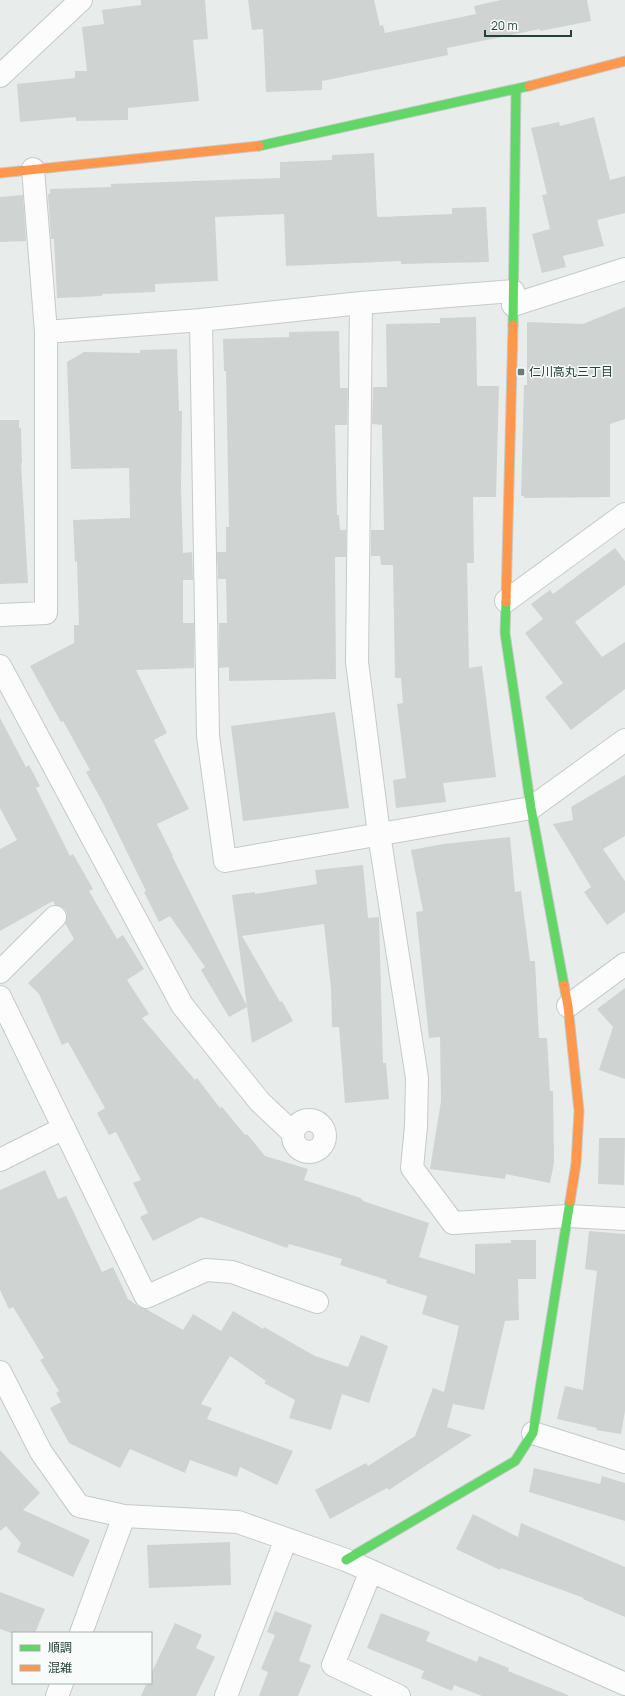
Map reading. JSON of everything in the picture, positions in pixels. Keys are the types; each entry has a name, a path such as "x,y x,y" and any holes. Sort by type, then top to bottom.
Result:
{"street":[{"path":"0,76 81,0"},
{"path":"0,173 254,147 516,89 625,61"},
{"path":"346,1560 514,1461 533,1434 576,1164 579,1111 568,1006 531,808 505,633 513,298 516,89"},
{"path":"0,615 46,612 46,332 33,170"},
{"path":"46,332 201,320 361,303 513,298 625,269"},
{"path":"361,303 357,662 379,834 417,1078 416,1126 412,1168 453,1224 568,1216 625,1219"},
{"path":"201,320 208,736 225,861 531,808 625,740"},
{"path":"506,601 625,514"},
{"path":"0,666 182,1005 260,1102 293,1133"},
{"path":"0,972 55,917"},
{"path":"568,1006 625,964"},
{"path":"0,997 146,1297 206,1270 232,1272 317,1302"},
{"path":"0,1160 64,1128"},
{"path":"0,1372 41,1452 79,1506 124,1516 238,1522 346,1560 625,1684"},
{"path":"533,1434 625,1462"},
{"path":"81,1632 124,1516"},
{"path":"226,1696 286,1539"},
{"path":"371,1571 333,1665 398,1696"},
{"path":"57,1696 62,1684"}],"building":[{"path":"141,0 205,0 208,39 193,40 199,101 128,108 128,120 76,121 76,117 20,122 17,84 75,78 75,71 87,71 82,27 104,24 102,10 141,5"},
{"path":"248,0 374,0 380,26 383,25 385,33 476,14 474,6 501,0 587,0 591,21 540,31 540,29 447,48 448,55 322,81 322,90 266,92 263,29 252,30"},
{"path":"594,117 610,180 625,176 625,213 597,220 604,246 563,256 566,267 542,273 532,234 550,229 542,195 547,194 531,128 559,122 560,126"},
{"path":"374,153 378,217 452,214 452,208 486,207 489,262 401,264 401,261 286,266 284,214 215,217 218,281 155,284 155,292 102,294 102,296 57,298 54,239 51,239 48,194 50,194 50,189 111,187 111,184 280,178 280,162 332,160 332,155"},
{"path":"23,195 26,241 0,242 0,197"},
{"path":"625,307 625,419 610,424 610,497 524,498 524,496 521,496 524,385 527,385 527,322 583,324"},
{"path":"476,317 477,386 499,386 496,497 473,497 474,563 467,563 469,668 482,666 496,777 443,783 446,802 396,808 393,780 406,778 397,704 403,703 401,678 395,678 393,565 381,565 380,556 371,556 371,530 384,530 382,425 372,424 373,387 387,387 386,324 440,323 440,318"},
{"path":"339,331 340,388 348,388 347,425 335,425 337,515 339,515 340,530 346,530 346,557 335,557 336,679 229,681 229,667 219,668 219,623 227,623 226,579 218,579 217,552 226,552 226,527 229,527 226,371 224,371 223,339 289,337 289,332"},
{"path":"177,349 179,411 182,411 181,487 183,553 192,552 193,580 183,580 183,623 194,623 194,668 136,670 167,733 154,740 189,809 157,824 247,1006 232,895 255,892 255,894 317,884 315,870 363,865 368,918 379,917 383,1063 386,1063 389,1099 345,1103 339,1027 332,1027 331,988 324,924 242,936 280,1002 282,1001 293,1021 252,1043 247,1007 229,1017 201,970 205,967 170,916 159,922 144,892 146,891 103,803 86,772 90,770 30,666 74,643 74,625 79,625 77,561 75,562 73,520 130,518 129,468 71,469 67,362 84,352 140,353 140,350"},
{"path":"0,420 19,420 19,428 21,428 21,463 28,583 0,584"},
{"path":"615,548 625,561 625,585 575,622 602,657 625,642 625,689 571,730 545,697 563,683 525,633 543,619 531,604 550,590 553,594"},
{"path":"335,712 349,808 243,821 231,726"},
{"path":"0,718 26,767 29,765 40,786 36,788 70,856 73,854 93,889 89,891 117,939 123,935 144,969 127,980 149,1014 142,1018 195,1080 197,1078 220,1108 222,1107 265,1156 308,1169 304,1180 361,1198 363,1201 429,1223 419,1257 475,1274 475,1244 511,1243 511,1240 536,1240 536,1279 518,1279 519,1320 505,1321 484,1410 453,1404 447,1427 472,1435 389,1490 387,1488 330,1519 315,1490 366,1463 368,1466 415,1436 433,1388 444,1392 459,1326 422,1314 427,1296 386,1283 387,1280 340,1265 342,1259 289,1244 287,1248 201,1217 153,1241 140,1217 148,1213 133,1183 141,1180 116,1132 109,1135 97,1113 105,1108 68,1042 62,1045 39,994 28,983 74,939 65,923 67,913 64,908 55,905 53,901 0,931 0,849 17,840 0,808"},
{"path":"625,775 625,836 603,849 625,881 625,912 607,925 584,892 591,887 553,824 573,820 571,807"},
{"path":"510,837 515,892 521,891 530,961 535,961 539,1038 547,1038 550,1091 553,1091 554,1163 550,1183 506,1174 505,1179 430,1169 441,1101 440,1037 429,1038 416,912 423,911 411,850 443,844"},
{"path":"625,988 625,1079 599,1070 613,1027 597,1009"},
{"path":"599,1138 625,1138 624,1185 598,1184"},
{"path":"45,1170 58,1199 66,1196 102,1272 113,1267 128,1299 139,1307 146,1309 183,1330 193,1314 221,1331 233,1311 263,1329 264,1327 315,1356 348,1367 361,1335 388,1346 369,1403 342,1394 331,1430 289,1418 295,1400 264,1383 266,1381 230,1356 201,1404 212,1408 207,1419 293,1451 277,1485 240,1467 237,1477 190,1460 185,1473 130,1449 120,1468 69,1443 50,1408 61,1402 56,1393 59,1391 40,1360 44,1358 13,1307 9,1309 0,1290 0,1190"},
{"path":"589,1231 625,1234 625,1411 621,1434 596,1430 597,1428 557,1419 565,1386 583,1390 597,1271 585,1269"},
{"path":"0,1450 40,1493 23,1510 90,1540 73,1577 17,1552 21,1543 6,1526 0,1531"},
{"path":"534,1468 600,1484 602,1476 625,1483 625,1521 529,1492"},
{"path":"473,1514 518,1537 521,1523 625,1567 625,1617 583,1599 584,1598 501,1568 500,1570 456,1549"},
{"path":"230,1542 231,1585 149,1588 147,1545"},
{"path":"0,1592 45,1609 35,1632 11,1633 0,1629"},
{"path":"275,1611 312,1625 299,1661 311,1665 298,1696 259,1696 268,1672 261,1669 275,1635 267,1632"},
{"path":"381,1613 430,1632 426,1641 477,1662 479,1656 509,1668 508,1671 568,1696 482,1696 454,1685 452,1691 421,1678 424,1671 367,1648"},
{"path":"175,1623 202,1635 196,1648 215,1657 196,1696 141,1696 147,1684 152,1684 152,1672"}],"traffic: fast":[{"path":"259,146 529,86"},
{"path":"513,325 516,89"},
{"path":"506,602 505,633 531,808 564,985"},
{"path":"346,1560 515,1461 533,1433 570,1201"}],"traffic: slow":[{"path":"529,86 625,61"},
{"path":"0,173 259,146"},
{"path":"506,602 513,325"},
{"path":"564,985 568,1006 579,1111 576,1164 570,1201"}],"place":[{"name":"仁川高丸三丁目","path":"521,372"}]}
